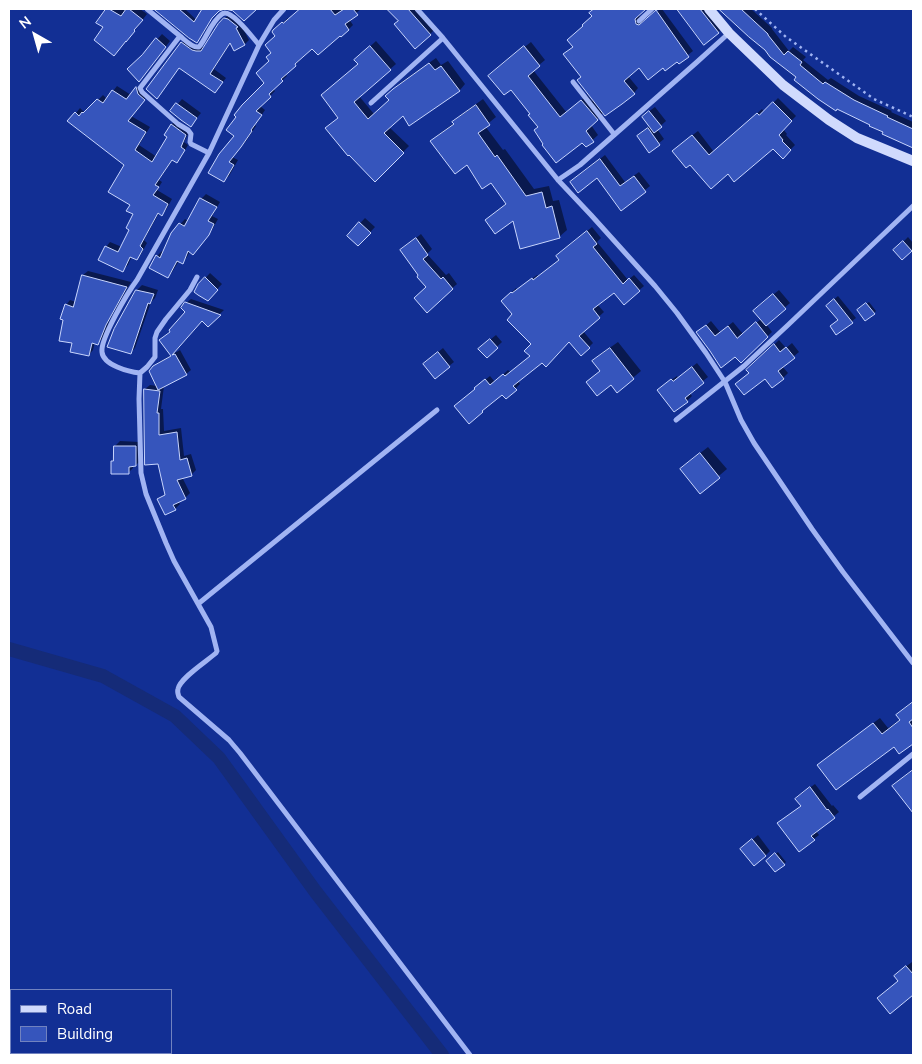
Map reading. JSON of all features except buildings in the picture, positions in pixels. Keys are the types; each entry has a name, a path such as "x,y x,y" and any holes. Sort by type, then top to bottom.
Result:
{"main road":[{"path":"709,9 729,33 782,85 857,138 913,161"}],"street":[{"path":"147,9 196,47 199,47 214,22 225,12 239,23 259,45"},
{"path":"140,373 120,368 104,358 101,351 102,345 114,317 142,272 209,153 259,45 274,20 284,9"},
{"path":"417,9 443,38 558,180 666,300 706,353 725,382 741,420 754,443 812,529 913,663"},
{"path":"639,21 652,9"},
{"path":"558,180 580,164 729,33"},
{"path":"180,36 140,90 178,124 188,130 191,134 191,144 209,153"},
{"path":"371,103 443,38"},
{"path":"573,82 614,134"},
{"path":"676,420 725,382 913,206"},
{"path":"197,277 187,295 157,332 155,338 155,357 140,373 141,473 144,489 174,561 211,627 217,651 184,679 178,687 179,697 229,740 240,752 470,1055"},
{"path":"198,604 437,410"},
{"path":"860,797 913,754"}],"path":[{"path":"755,9 786,37 874,99 913,117"}],"waterway":[{"path":"9,649 103,676 175,716 219,758 315,891 442,1055"}]}
